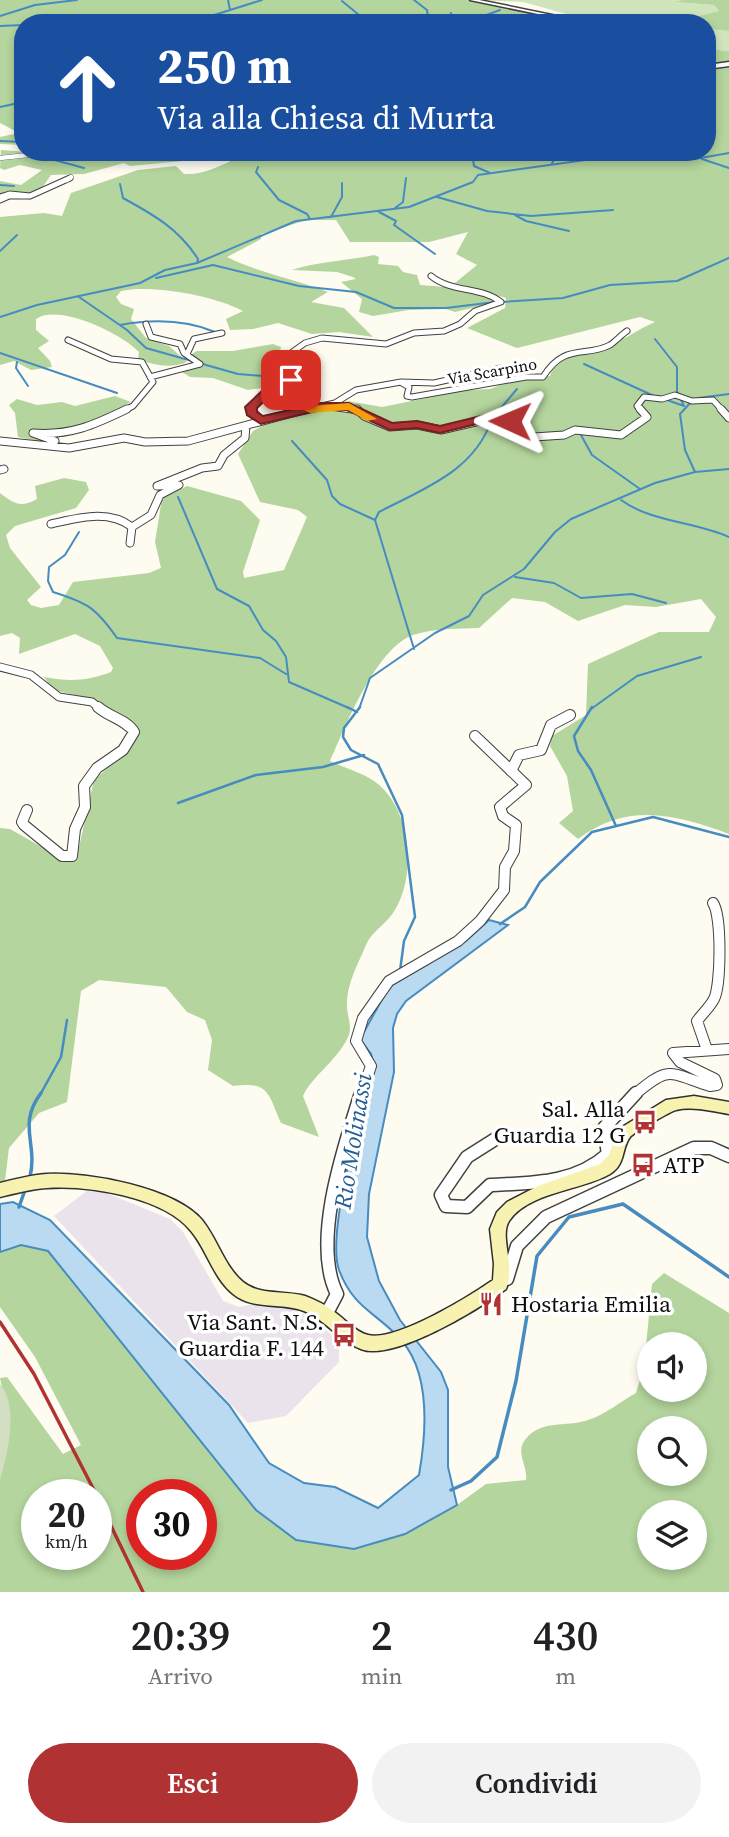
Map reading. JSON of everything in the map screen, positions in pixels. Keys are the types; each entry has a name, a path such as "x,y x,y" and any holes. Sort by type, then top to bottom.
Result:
{"main road":[{"path":"0,1189 49,1182 98,1182 175,1207 186,1213 206,1235 239,1289 255,1296 302,1303 327,1313 365,1343 380,1345 416,1332 500,1284 498,1232 501,1220 521,1201 555,1184 606,1169 615,1158 624,1133 671,1104 694,1102 729,1108"}],"street":[{"path":"472,0 543,14"},
{"path":"0,198 30,196 60,185 71,177"},
{"path":"261,420 250,409 270,389 291,380 294,375 291,353 305,343 332,337 386,344 414,333 454,327 475,311 501,302 487,294 439,283 431,276"},
{"path":"146,324 151,337 180,344 187,354 200,364 150,377"},
{"name":"Via Scarpino","path":"401,383 410,387 407,396 412,397 526,377 543,377 550,366 574,351 608,346 627,331"},
{"path":"187,354 194,339 222,332"},
{"path":"68,340 111,359 142,362 153,383 139,402 94,426 69,434 33,433 69,447"},
{"path":"0,441 69,447 124,438 145,442 188,441 261,420 321,407 343,400 352,391 401,383 434,383 501,368"},
{"path":"321,407 349,407 390,427 417,425 440,430 500,416 510,421 519,438 564,435 575,430 621,435 632,430 647,417 637,406 644,397 662,399 675,395 692,401 713,400 729,418"},
{"path":"132,527 154,515 160,495 179,485 157,486 198,469 218,466 224,455 245,438 246,426"},
{"path":"51,524 91,516 120,518 132,527"},
{"path":"130,543 132,527"},
{"path":"0,667 31,675 59,697 92,702 106,715 130,725 134,732 124,750 97,768 85,786 85,807 75,829 72,856 62,856 24,825 22,822 27,810"},
{"path":"511,771 511,766 519,755 541,750 551,725 569,715"},
{"path":"327,1313 337,1294 326,1267 328,1239 343,1159 371,1066 356,1041 357,1032 373,1000 389,981 458,941 480,921 504,890 505,867 514,851 517,830 513,820 503,816 500,807 526,785 475,736"},
{"path":"707,1050 697,1021 715,998 720,924 718,910 713,903"},
{"path":"497,1138 467,1157 441,1195 446,1206 456,1209 467,1207 495,1183 555,1184 606,1158 609,1149 604,1128 630,1098 656,1076 669,1073 710,1086 717,1085 715,1079 672,1055 679,1051 729,1049"},
{"path":"500,1284 507,1278 516,1246 524,1236 560,1208 694,1147 711,1148 729,1156"}],"shaded area":[{"path":"92,1187 170,1219 183,1232 223,1301 239,1307 254,1304 281,1306 305,1314 331,1334 339,1350 339,1362 286,1416 248,1423 54,1216"}],"green space":[{"path":"0,0 466,0 538,14 14,14 14,130 0,123"},
{"path":"476,0 682,0 676,2 714,5 719,11 709,14 566,14 523,2"},
{"path":"729,0 729,31 716,30 716,14 707,14 719,11 714,5 675,2"},
{"path":"716,30 729,31 729,51 716,50"},
{"path":"716,50 729,51 729,834 690,821 652,815 615,820 596,827 578,839 559,823 573,811 567,776 550,746 552,736 586,715 588,664 659,632 709,632 716,617 701,599 656,607 625,605 578,621 545,602 512,598 479,628 438,630 413,635 399,643 374,672 353,709 330,761 369,778 386,792 403,824 408,862 401,898 390,917 369,940 350,982 347,998 350,1025 348,1037 338,1054 303,1096 319,1137 281,1123 266,1091 254,1085 233,1086 208,1070 212,1040 205,1020 187,1012 166,987 99,980 81,991 67,1102 39,1113 9,1148 5,1181 0,1183 0,828 10,829 63,859 77,856 94,780 129,749 137,731 135,725 88,698 53,690 44,677 78,680 111,672 113,668 100,646 75,634 19,654 20,638 12,633 0,636 0,493 22,504 37,499 35,486 64,478 86,482 89,490 76,508 15,526 6,535 10,548 41,587 27,600 31,605 41,608 59,605 73,582 149,573 161,568 155,542 162,498 187,486 241,501 260,520 243,572 244,578 284,570 307,517 298,510 260,502 238,454 253,431 270,421 348,401 382,407 467,390 490,389 511,381 550,376 554,367 567,356 611,346 655,322 640,317 517,348 467,328 505,308 506,298 455,283 477,265 456,254 468,232 429,242 350,242 336,220 307,220 261,234 261,239 227,257 328,292 311,302 344,308 373,337 339,332 312,334 278,323 253,329 230,330 226,319 243,311 217,301 183,293 134,289 121,291 116,297 121,304 134,309 131,319 146,338 169,346 187,362 168,366 138,359 139,352 105,329 74,318 46,315 36,319 36,330 49,341 38,348 52,367 31,370 14,361 0,365 0,217 44,213 62,216 71,193 138,170 176,166 184,174 191,174 231,161 716,161"},
{"path":"14,134 14,145 0,144 0,137"},
{"path":"1,150 14,151 14,161 183,161 130,166 124,163 84,174 51,175 40,191 13,198 0,197 0,181 21,185 42,170 20,165 4,170 0,168"},
{"path":"374,255 379,257 378,264 398,266 403,272 417,275 420,285 472,291 497,302 455,312 446,309 409,310 373,316 359,312 362,299 341,282 356,279 353,277 337,272 292,270"},
{"path":"273,344 281,347 277,363 289,370 289,379 269,387 248,390 213,378 190,377 182,372 205,365 190,355 197,351 233,351"},
{"path":"115,396 131,402 80,430 39,430 58,445 18,437 15,413 9,405 17,399 37,405 62,402 75,406"},
{"path":"21,1245 48,1251 256,1510 354,1549 405,1534 457,1505 486,1484 526,1480 521,1447 536,1430 594,1418 636,1393 637,1390 637,1402 707,1402 707,1332 647,1332 652,1284 664,1273 729,1313 729,1592 0,1592 0,1479 9,1421 0,1378 7,1377 63,1454 81,1445 35,1357 0,1307 0,1252"},
{"path":"0,1384 9,1405 10,1430 0,1479"}],"water":[{"path":"489,920 508,925 406,1001 397,1014 393,1028 394,1072 369,1194 367,1237 379,1281 400,1320 441,1372 448,1390 448,1467 457,1505 405,1534 354,1549 296,1540 256,1510 48,1251 21,1245 0,1252 0,1204 13,1202 50,1220 229,1405 269,1463 304,1483 335,1487 378,1508 419,1475 424,1406 418,1371 411,1355 393,1331 352,1294 339,1270 336,1253 337,1229 347,1170 374,1066 371,1054 360,1039 389,987 466,941"}],"waterway":[{"path":"0,16 35,5 77,0"},
{"path":"228,0 230,10"},
{"path":"217,14 262,0"},
{"path":"414,0 427,10 428,14"},
{"path":"342,1 358,14"},
{"path":"489,14 500,10"},
{"path":"0,26 14,25"},
{"path":"0,107 14,104"},
{"path":"0,141 14,142"},
{"path":"716,155 729,153"},
{"path":"58,161 84,168"},
{"path":"473,161 474,166 490,173"},
{"path":"331,217 409,207 473,182 478,175 578,161"},
{"path":"708,161 729,168"},
{"path":"258,167 256,172 279,200 307,214 310,219"},
{"path":"395,208 403,202 406,178"},
{"path":"331,217 342,197 342,183"},
{"path":"120,184 123,198 174,231 191,248 198,259 197,263"},
{"path":"0,185 14,186"},
{"path":"437,197 487,211 531,216 613,210"},
{"path":"379,212 396,221 394,225 435,254"},
{"path":"515,215 526,221 569,231"},
{"path":"197,263 296,221 331,217"},
{"path":"0,251 17,235"},
{"path":"501,302 563,298 610,285 677,281 729,258"},
{"path":"0,317 37,305 140,283 165,270 197,263"},
{"path":"156,278 213,265 299,286 356,292 394,308 446,308 495,302"},
{"path":"79,297 127,330 146,348 238,374 288,378"},
{"path":"120,325 168,321 215,332"},
{"path":"655,339 677,367 677,391 684,406 667,400"},
{"path":"0,353 117,393"},
{"path":"17,362 16,368 28,386"},
{"path":"584,364 654,396"},
{"path":"495,415 517,389"},
{"path":"698,398 729,394"},
{"path":"692,401 680,414 685,450 695,472"},
{"path":"375,520 379,512 445,477 460,466 473,453 491,421"},
{"path":"581,435 592,455 640,489"},
{"path":"292,441 327,480 332,496 340,504 375,520"},
{"path":"695,472 729,469"},
{"path":"414,648 435,633 469,616 483,595 524,569 555,532 571,519 655,483 695,472"},
{"path":"178,497 217,589 249,606 263,630 276,641 286,657 289,682 351,709"},
{"path":"621,500 633,508 660,518 729,537"},
{"path":"375,520 414,648"},
{"path":"79,532 65,555 49,567 48,581 53,592 83,603 97,613 117,638 260,658 286,674"},
{"path":"515,577 554,583 581,598 632,594 666,603"},
{"path":"359,708 370,678 414,648"},
{"path":"591,709 637,676 701,657"},
{"path":"347,707 351,709"},
{"path":"592,707 574,736 578,751 591,770 616,826"},
{"path":"356,712 359,708"},
{"path":"351,709 356,712"},
{"path":"356,712 344,728 343,737 351,750 362,756"},
{"path":"178,803 256,775 323,767 362,756"},
{"path":"362,756 378,764 402,815 415,917 404,941 400,971"},
{"name":"Rio Molinassi","path":"500,924 525,907 540,882 592,832 653,817 729,837"},
{"path":"40,1095 61,1057 67,1020"},
{"path":"30,1177 30,1115 41,1093"},
{"path":"19,1207 25,1190"},
{"path":"451,1490 471,1481 497,1457 516,1381 537,1256 569,1217 623,1204 729,1277"}],"railway":[{"path":"0,1322 34,1374 88,1479"},
{"path":"112,1528 143,1592"}],"slow traffic":[{"path":"310,410 321,407 349,407 371,419"}],"place":[{"name":"Sal. Alla Guardia 12 G","path":"645,1122"},
{"name":"ATP","path":"643,1165"},
{"name":"Hostaria Emilia","path":"491,1304"},
{"name":"Via Sant. N.S. Guardia F. 144","path":"344,1335"}],"route":[{"path":"291,380 270,389 251,407 251,413 261,420 321,407 349,407 390,427 417,425 440,430 493,416 505,417 510,421"}]}
